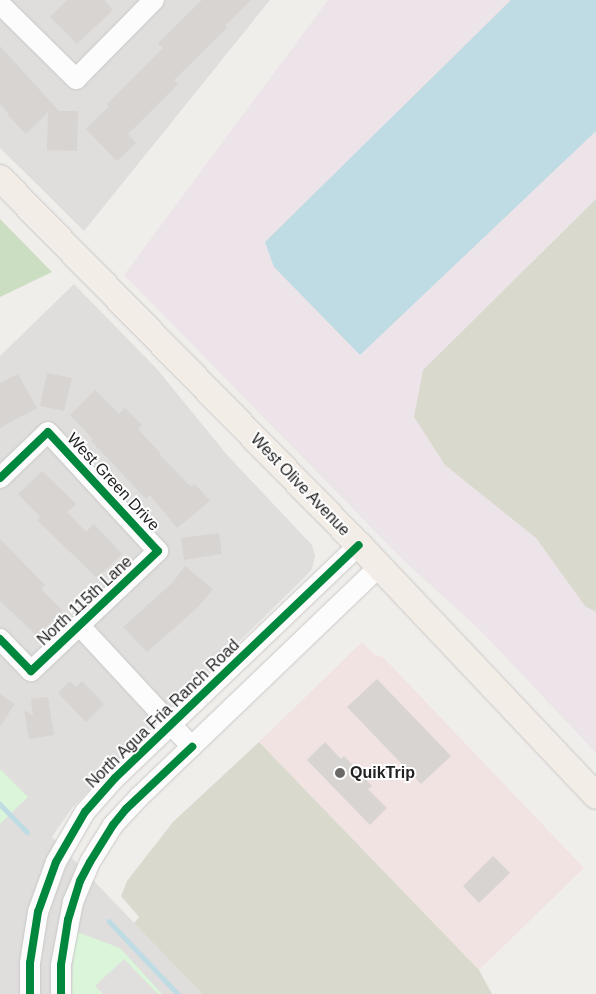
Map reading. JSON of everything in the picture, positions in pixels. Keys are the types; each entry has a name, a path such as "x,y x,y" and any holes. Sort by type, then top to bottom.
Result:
{"main road":[{"name":"West Olive Avenue","path":"0,178 359,545 596,796"}],"street":[{"path":"0,4 76,79 154,0"},
{"name":"West Green Drive","path":"0,478 48,432 158,551"},
{"name":"North Agua Fria Ranch Road","path":"30,994 32,947 38,912 45,888 74,828 115,778 359,545"},
{"name":"North 115th Lane","path":"0,639 31,671 158,551"},
{"path":"61,994 63,950 73,902 80,882 97,848 126,809 379,567"},
{"path":"79,625 192,747"},
{"path":"32,947 63,950"}],"shaded area":[{"path":"0,0 270,0 84,231 0,148"},
{"path":"328,0 596,0 596,753 480,630 405,562 124,275"},
{"path":"596,199 596,612 585,606 536,538 445,465 414,417 423,370"},
{"path":"74,284 157,369 228,456 312,545 315,556 312,569 306,576 115,763 72,808 52,837 202,994 0,994 0,356"},
{"path":"362,642 375,655 383,657 584,868 479,970 259,742"},
{"path":"259,742 479,970 492,994 202,994 134,923 139,917 121,896 127,881 173,822"},
{"path":"124,959 158,994 103,994 95,986"}],"green space":[{"path":"0,219 52,272 0,297"},
{"path":"0,769 28,797 0,824"},
{"path":"77,932 120,948 162,994 72,994 73,952"}],"water":[{"path":"511,0 596,0 596,131 360,355 274,267 265,242"}],"building":[{"path":"67,0 104,0 113,10 77,44 50,17"},
{"path":"202,0 251,0 225,26 227,28 174,80 178,84 128,134 136,143 117,161 86,129 109,106 107,104 163,48 158,43"},
{"path":"0,46 59,111 78,111 77,151 47,150 48,112 26,134 7,114 0,104"},
{"path":"47,373 72,378 64,411 40,406"},
{"path":"18,374 37,408 0,428 0,383"},
{"path":"95,390 119,414 125,408 142,425 138,429 160,455 191,487 195,484 210,501 177,528 150,495 146,499 91,441 93,439 70,415"},
{"path":"42,471 76,504 67,512 86,532 94,524 122,554 97,578 37,520 40,517 18,494"},
{"path":"219,533 222,554 184,560 181,538"},
{"path":"0,539 45,585 41,589 63,611 37,636 0,601"},
{"path":"185,566 213,589 197,608 147,652 123,627 173,582"},
{"name":"QuikTrip","path":"377,679 451,756 421,784 347,707"},
{"path":"70,681 76,687 82,681 104,704 86,722 58,693"},
{"path":"0,694 15,704 0,726"},
{"path":"48,697 54,735 29,739 24,710 33,716 31,699"},
{"name":"QuikTrip","path":"325,742 341,759 344,756 372,786 368,789 387,808 370,825 307,760"},
{"path":"493,856 510,873 479,903 463,886"}],"waterway":[{"path":"0,804 27,832"},
{"path":"109,921 178,994"}],"cycle path":[{"path":"0,478 48,432 158,551 31,671 0,639"},
{"path":"30,994 30,963 38,912 56,862 85,812 115,778 359,545"},
{"path":"61,994 61,965 68,920 80,881 90,862 113,825 126,809 192,747"}],"place":[{"name":"QuikTrip","path":"340,773"}]}
